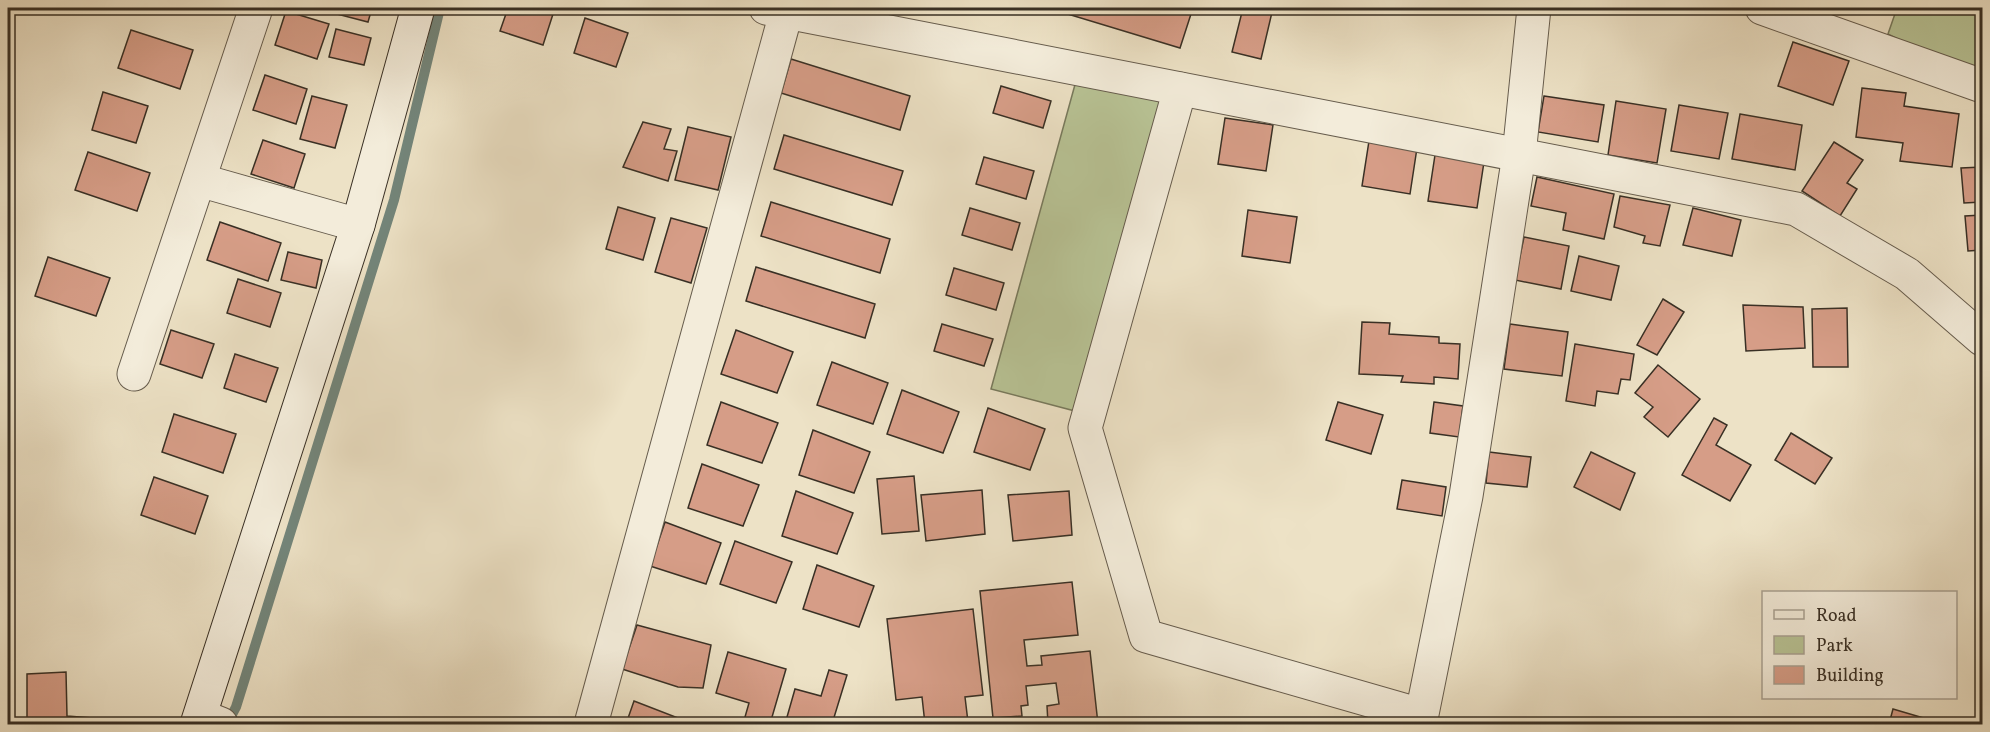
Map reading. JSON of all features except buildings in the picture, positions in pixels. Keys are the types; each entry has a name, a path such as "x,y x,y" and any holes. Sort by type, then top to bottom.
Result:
{"street":[{"path":"134,374 256,8"},
{"path":"206,722 358,225 418,8"},
{"path":"1180,90 1084,428 1146,636 1420,720 1466,496 1519,155 1534,8"},
{"path":"1762,8 1983,86"},
{"path":"591,724 776,10 1796,209 1907,274 1983,339"},
{"path":"199,180 358,225"}],"green space":[{"path":"1897,8 1982,8 1982,82 1888,34"},
{"path":"1076,81 1161,99 1075,411 991,389"}],"waterway":[{"path":"227,724 236,707 394,200 440,8"}]}
